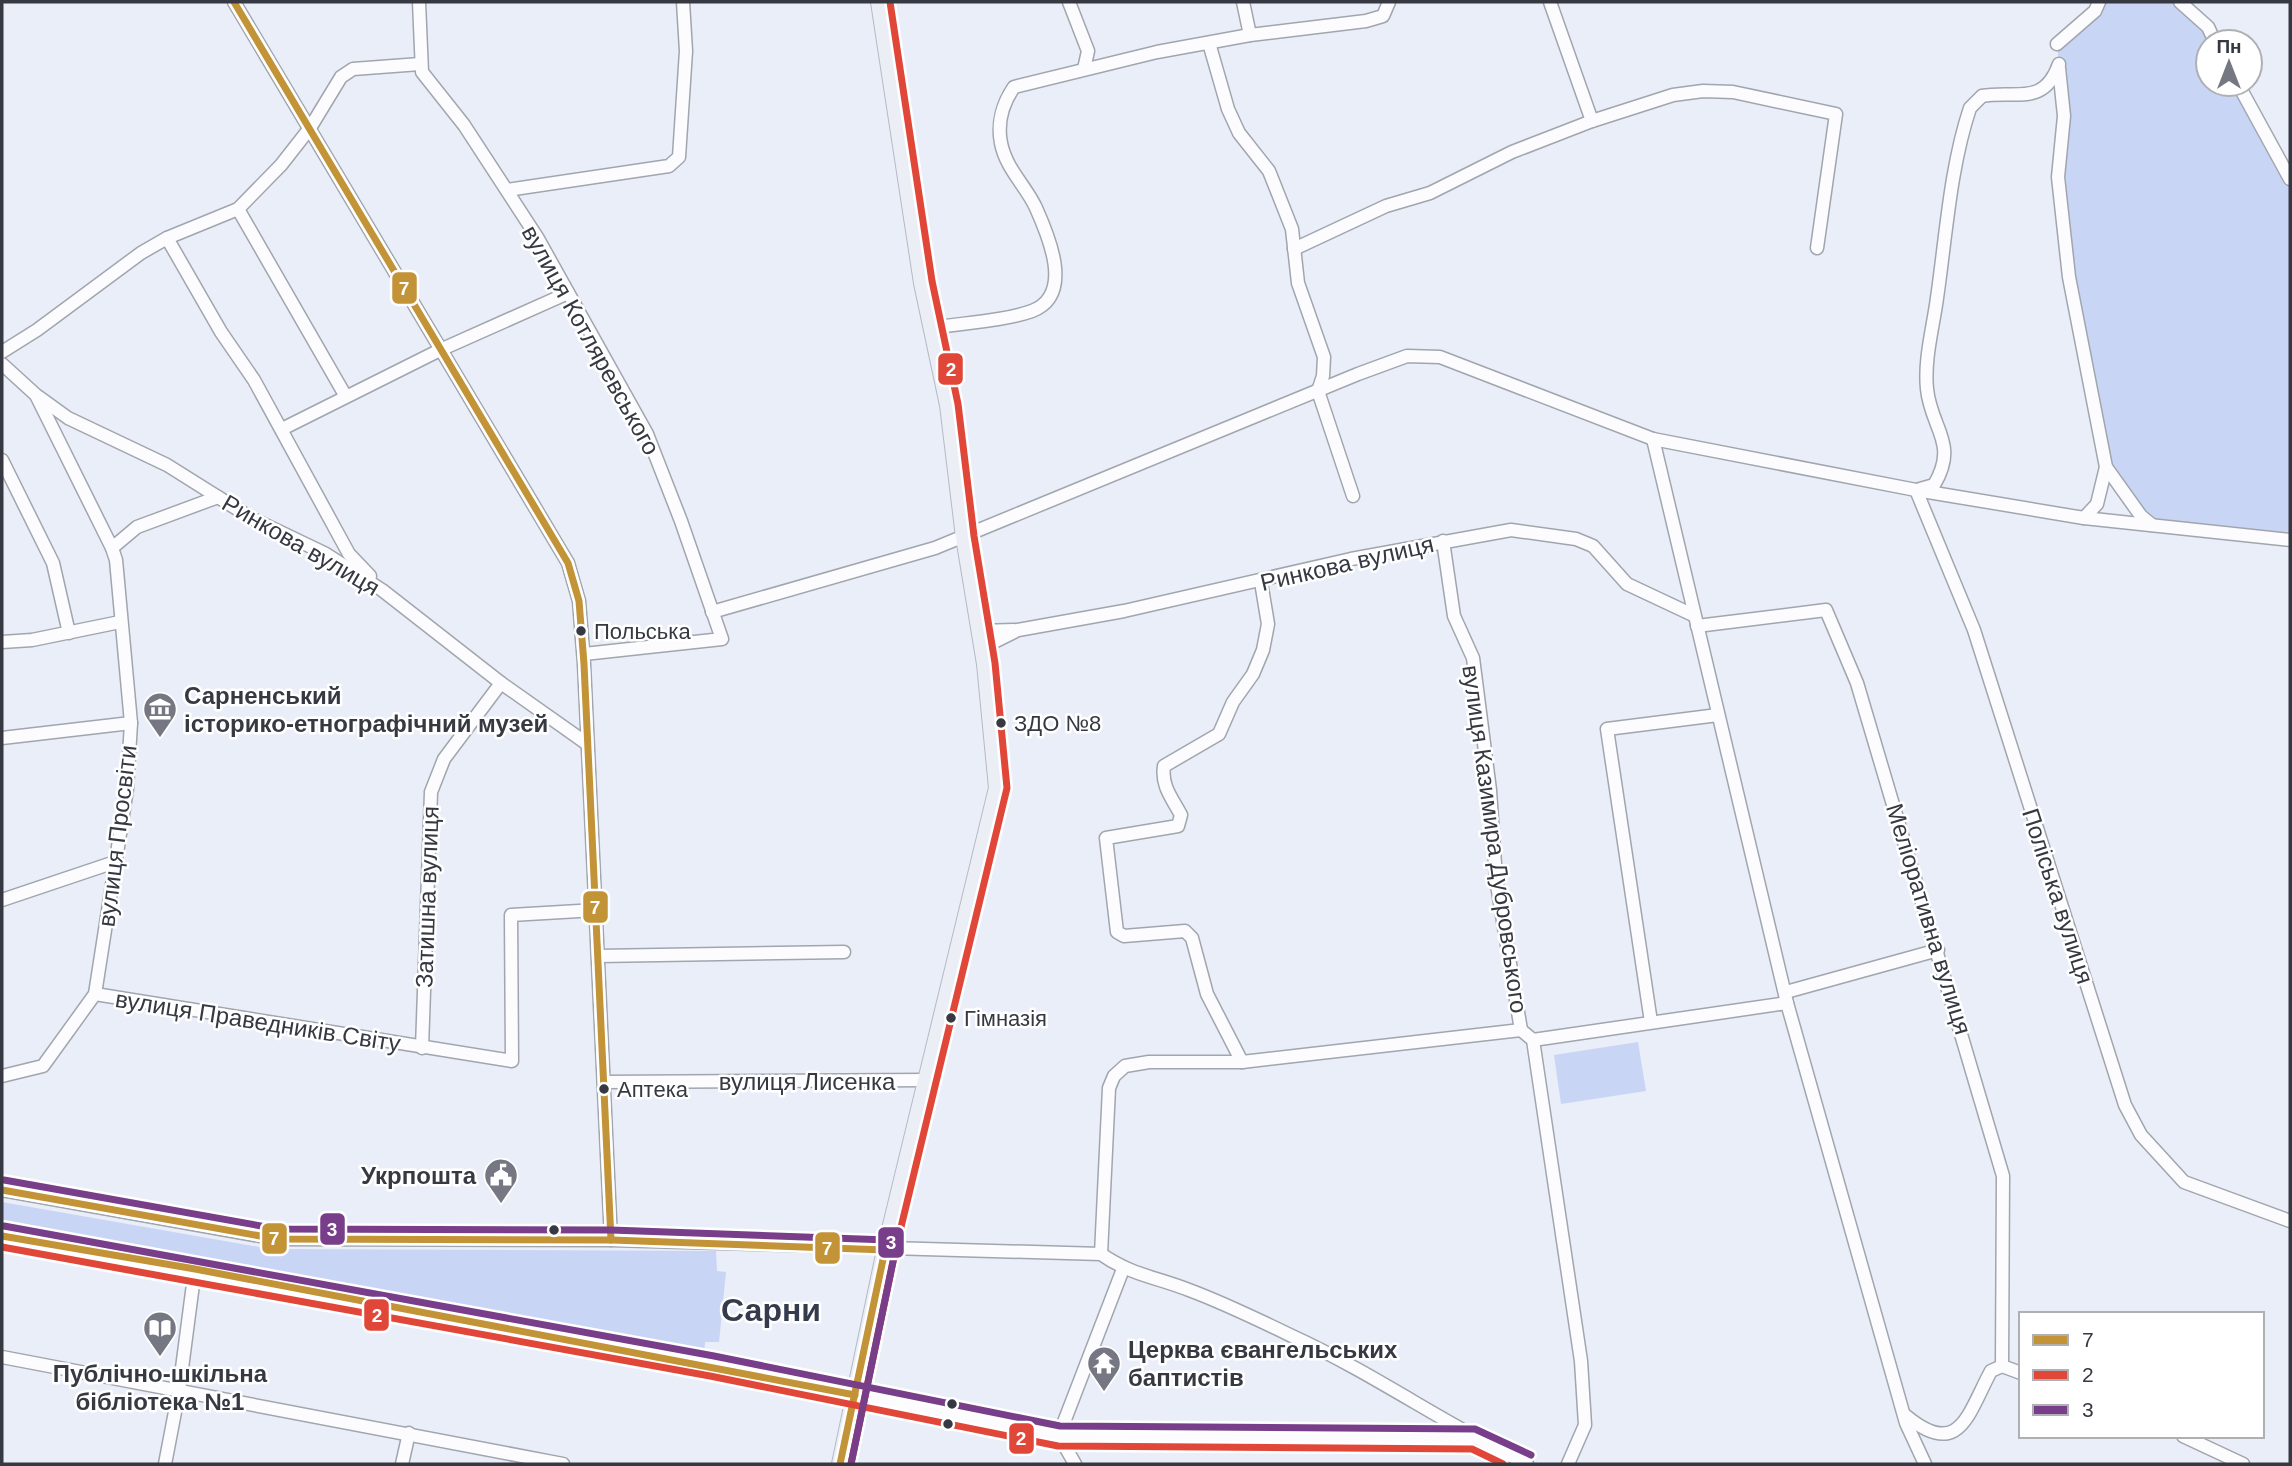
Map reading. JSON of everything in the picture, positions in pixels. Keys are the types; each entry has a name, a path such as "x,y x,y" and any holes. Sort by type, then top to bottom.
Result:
{"main road":[{"path":"840,1464 885,1250 997,788 993,727 964,537 948,405 932,328 879,2"}],"street":[{"path":"234,2 568,563 579,601 583,654 611,1240"},
{"path":"2,352 65,310 141,253 167,238 238,209 264,184 310,128 341,77 353,69 420,64 419,2"},
{"name":"вулиця Котляревського","path":"507,190 669,166 679,158 686,51 683,2"},
{"path":"1069,2 1088,51 1084,69"},
{"path":"1243,2 1250,35"},
{"path":"932,328 1032,311 1048,301 1057,271 1036,206 1019,184 1001,142 1004,101 1014,87 1084,69 1250,35 1366,22 1383,16 1389,2"},
{"path":"1550,2 1592,121"},
{"path":"2057,44 2095,11 2099,2"},
{"path":"2180,2 2208,28"},
{"path":"1209,43 1228,109 1239,133 1269,170 1292,229 1298,283 1324,357 1323,376 1318,391 1353,496"},
{"name":"вулиця Котляревського","path":"420,64 422,72 464,125 507,190 647,434 712,612"},
{"path":"1916,490 1934,485 1942,471 1946,455 1942,433 1930,403 1927,362 1950,211 1970,108 1982,96 2011,97 2039,90 2049,85 2059,64 2064,116 2058,177 2069,277 2106,467 2141,516 2152,526"},
{"path":"1294,249 1386,206 1430,193 1512,152 1592,121 1673,95 1703,91 1751,95 1836,114 1817,248"},
{"path":"2246,98 2290,179"},
{"path":"238,209 345,395"},
{"path":"167,238 282,429 349,554 382,590"},
{"path":"282,429 345,395 568,293"},
{"path":"583,654 722,639 712,612 935,548 1318,391 1407,356 1424,354 1458,363 1653,439 1916,490 2084,518 2290,540"},
{"path":"2,364 36,395"},
{"name":"Ринкова вулиця","path":"36,395 68,418 167,464 253,519 326,554 382,590 501,683 586,743"},
{"name":"вулиця Просвіти","path":"2,1076 44,1066 95,994 127,789 131,723 116,560 36,395"},
{"path":"1653,439 1786,998 1904,1415 1925,1464"},
{"path":"2,460 52,563 69,633"},
{"path":"2084,518 2097,504 2106,467"},
{"name":"Поліська вулиця","path":"1916,490 1974,630 2125,1105 2141,1135 2165,1165 2184,1182 2290,1221"},
{"path":"112,548 136,527 218,497"},
{"name":"Ринкова вулиця","path":"982,648 1018,630 1261,582 1351,559 1511,530 1576,539 1593,546 1627,584 1695,621"},
{"name":"вулиця Казимира Дубровського","path":"1443,541 1454,616 1473,658 1490,790 1496,879 1521,1030 1533,1040 1581,1361 1585,1425 1568,1464"},
{"path":"1242,1062 1207,994 1192,938 1185,930 1124,936 1117,932 1106,838 1178,826 1181,816 1166,790 1162,777 1164,766 1219,734 1233,702 1253,674 1263,650 1268,624 1261,582"},
{"name":"Меліоративна вулиця","path":"1695,621 1826,610 1857,683 2003,1176 2002,1366"},
{"path":"2,642 32,640 120,622"},
{"path":"979,631 1018,630"},
{"name":"Затишна вулиця","path":"422,1048 431,792 444,759 501,683"},
{"path":"1651,1022 1607,729 1718,715"},
{"path":"2,738 131,723"},
{"path":"2,900 115,862"},
{"name":"вулиця Праведників Світу","path":"95,994 512,1061 511,915 596,910"},
{"path":"1533,1040 1786,998 1938,950"},
{"path":"598,956 844,952"},
{"path":"1101,1254 1109,1088 1114,1076 1125,1066 1149,1062 1242,1062 1521,1030"},
{"name":"вулиця Лисенка","path":"604,1082 926,1080"},
{"path":"2,1190 277,1239 611,1240 885,1250 1101,1254 1123,1269 1189,1290 1294,1336 1370,1376 1474,1439 1527,1464"},
{"path":"2,1236 195,1269 1059,1435 1474,1439"},
{"path":"165,1464 179,1391 195,1269"},
{"path":"1074,1464 1059,1435 1123,1269"},
{"path":"2,1357 564,1464"},
{"path":"1904,1415 1929,1432 1949,1434 1961,1429 1991,1371 2002,1366 2019,1372"},
{"path":"402,1464 409,1433"},
{"path":"2187,1438 2243,1464"}],"shaded area":[{"path":"2099,2 2180,2 2203,28 2194,28 2194,98 2246,98 2290,179 2290,540 2152,526 2106,467 2063,221 2064,116 2057,44"},
{"path":"1638,1042 1646,1091 1561,1104 1554,1055"},
{"path":"2,1202 271,1249 716,1251 717,1271 726,1272 719,1342 705,1342 704,1361 266,1274 2,1226"}],"transit line":[{"name":"7","path":"234,2 568,563 579,601 584,664 611,1240"},
{"name":"2","path":"851,1464 895,1252 1007,788 995,663 974,536 958,404 932,281 890,2"},
{"name":"3","path":"4,1180 278,1229 611,1230 888,1240 894,1245 895,1252 851,1464"},
{"name":"7","path":"2,1190 277,1239 611,1240 885,1250 840,1464"},
{"name":"3","path":"4,1226 714,1356 1060,1426 1475,1429 1531,1455"},
{"name":"7","path":"2,1236 195,1269 855,1395"},
{"name":"2","path":"2,1247 710,1376 1058,1446 1472,1449 1503,1464"}],"place":[{"name":"Польська","path":"581,631"},
{"name":"ЗДО №8","path":"1001,723"},
{"name":"Сарненський історико-етнографічний музей","path":"160,739"},
{"name":"Гімназія","path":"951,1018"},
{"name":"Аптека","path":"604,1089"},
{"name":"Укрпошта","path":"501,1205"},
{"name":"Публічно-шкільна бібліотека №1","path":"160,1358"},
{"name":"Церква євангельських баптистів","path":"1104,1393"}],"district":[{"name":"Сарни","path":"771,1310"}]}
